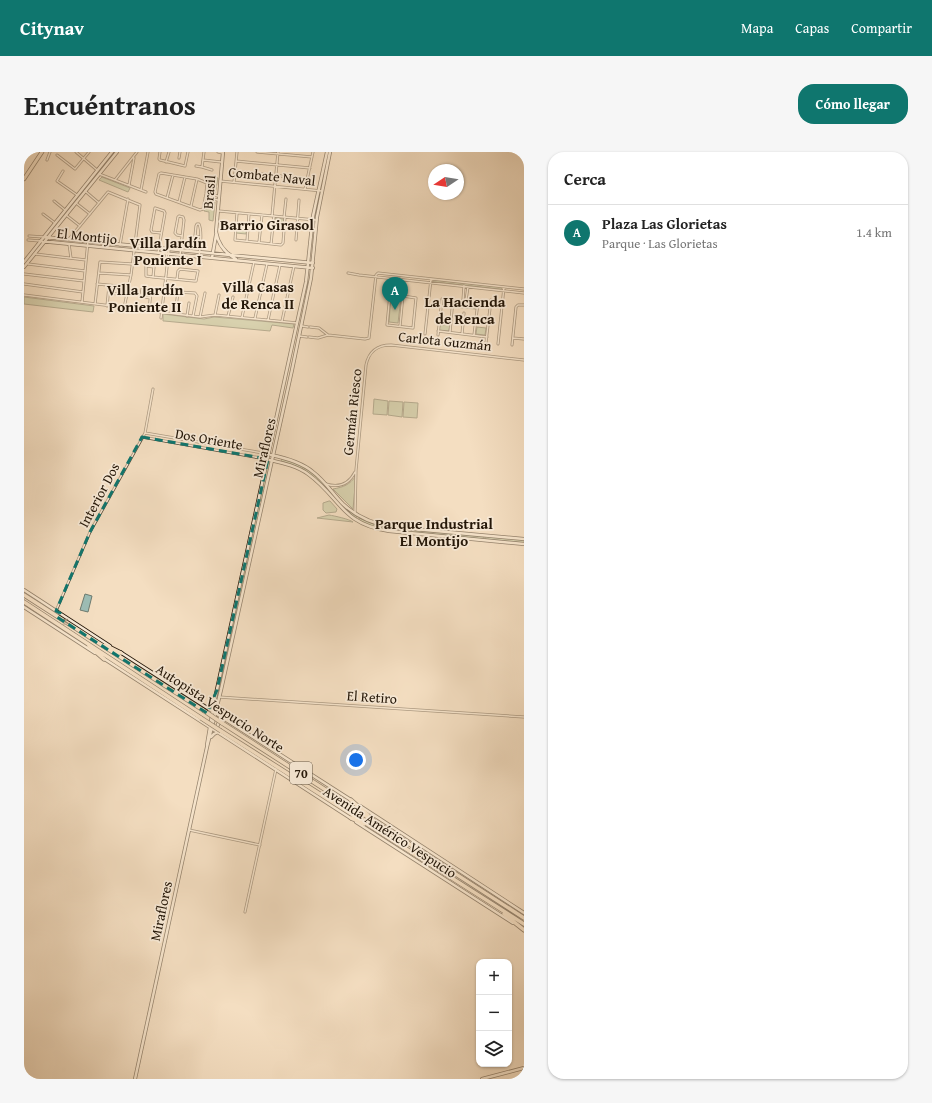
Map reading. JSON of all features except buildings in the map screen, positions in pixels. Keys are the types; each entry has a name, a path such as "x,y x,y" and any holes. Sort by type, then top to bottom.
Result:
{"highway":[{"name":"Autopista Vespucio Norte","path":"24,595 204,708 222,723 524,918"},
{"name":"Autopista Vespucio Norte","path":"24,602 220,731 524,924"},
{"path":"84,634 121,653"},
{"path":"82,639 104,659"},
{"path":"351,800 379,824"},
{"path":"351,818 376,829"},
{"path":"499,908 524,930"}],"main road":[{"path":"24,179 42,152"},
{"path":"25,263 35,254 100,174 112,152"},
{"path":"24,267 25,263 40,241 90,178 117,152"},
{"name":"Brasil","path":"212,258 216,234 218,196 223,152"},
{"name":"Miraflores","path":"135,1079 262,503 283,388 309,268 312,220 327,152"},
{"name":"Miraflores","path":"271,455 288,389 310,283 316,220 330,152"},
{"path":"90,178 94,181"},
{"path":"77,195 80,198"},
{"path":"216,234 221,247 231,255"},
{"name":"El Montijo","path":"44,237 313,263"},
{"name":"El Montijo","path":"40,241 312,268"},
{"name":"El Montijo","path":"231,255 240,261"},
{"path":"306,282 310,283"},
{"path":"283,388 288,389"},
{"path":"271,455 294,461 307,468 325,483 343,504 371,522 409,529 524,539"},
{"path":"279,462 280,457"},
{"path":"270,460 289,464 307,474 316,481 345,512 360,523 378,530 524,544"},
{"name":"Miraflores","path":"207,747 212,712 258,503 270,460"},
{"path":"408,533 409,529"},
{"path":"484,540 485,536"},
{"name":"Avenida Américo Vespucio","path":"24,590 204,708 221,717 351,800 524,913"},
{"name":"Avenida Américo Vespucio","path":"24,607 212,728 220,731 524,930"},
{"path":"203,722 206,715 204,708 214,703"},
{"path":"210,738 220,731 217,726 221,717 217,706"},
{"path":"482,1079 524,1068"}],"street":[{"path":"46,160 50,152"},
{"path":"76,152 98,170"},
{"path":"57,155 75,169 89,152"},
{"path":"115,180 137,152"},
{"path":"141,190 148,152"},
{"path":"160,152 160,160 185,166 188,152"},
{"path":"166,162 169,152"},
{"path":"179,158 180,152"},
{"path":"202,167 204,152"},
{"path":"218,152 223,152"},
{"path":"234,182 237,152"},
{"path":"257,152 312,157"},
{"path":"305,190 314,152"},
{"path":"271,244 274,186 278,153"},
{"path":"128,185 134,156"},
{"path":"203,160 222,162"},
{"path":"236,161 310,168"},
{"path":"196,166 212,170"},
{"path":"63,171 57,180 77,195"},
{"path":"235,171 308,179"},
{"path":"160,173 173,175 196,179 207,183 206,198 202,210 156,194 160,173"},
{"path":"100,174 146,192"},
{"path":"167,198 173,175"},
{"path":"179,202 185,177"},
{"path":"191,206 196,179"},
{"name":"Combate Naval","path":"220,181 322,191"},
{"path":"85,192 99,202"},
{"path":"69,240 108,192 140,205 131,275 124,308"},
{"path":"206,194 218,196"},
{"path":"206,198 218,200"},
{"path":"120,245 128,199"},
{"path":"236,213 235,239 282,244 286,199"},
{"path":"296,240 299,200"},
{"path":"54,201 65,210"},
{"path":"76,203 90,214"},
{"path":"158,253 165,212 156,208 154,210 151,231 161,233"},
{"path":"217,211 316,220"},
{"path":"43,214 55,223"},
{"path":"246,241 249,214"},
{"path":"66,215 80,226"},
{"path":"259,242 262,215"},
{"path":"180,255 184,218 179,216 176,233 177,235 182,236"},
{"path":"199,257 200,253 200,237 200,226 197,224 195,235 196,237 200,237"},
{"path":"228,225 235,225"},
{"name":"El Montijo","path":"29,236 44,237"},
{"name":"El Montijo","path":"28,240 40,241"},
{"path":"82,302 88,241"},
{"path":"69,244 71,258"},
{"path":"161,318 168,249"},
{"path":"35,254 86,260"},
{"path":"95,304 100,262 132,264"},
{"path":"242,317 254,262"},
{"path":"25,263 85,271"},
{"path":"255,318 267,263"},
{"path":"268,320 280,264"},
{"path":"153,277 154,267 147,266 146,276 153,277 166,278 177,280 196,281 198,271 180,269 178,271 177,280"},
{"path":"282,321 294,266"},
{"path":"348,272 359,275 524,293"},
{"path":"98,273 131,275"},
{"path":"299,336 317,338 328,335 366,339 369,337 376,274 378,273 524,289"},
{"path":"24,274 84,281"},
{"path":"395,294 397,279"},
{"path":"399,295 400,279"},
{"path":"426,334 431,279"},
{"path":"24,284 83,292"},
{"path":"97,284 129,287"},
{"path":"107,306 110,285"},
{"path":"463,300 464,286"},
{"path":"466,300 468,287"},
{"path":"498,344 504,287"},
{"path":"240,288 248,290"},
{"path":"149,311 151,290 142,289 140,296 150,298"},
{"path":"175,314 178,292 196,294 193,316"},
{"path":"109,293 127,295"},
{"path":"200,317 205,293"},
{"path":"390,294 399,295 415,296 416,301 413,328 387,324 390,294"},
{"path":"24,295 187,316 200,317 215,315 297,323"},
{"path":"215,315 219,295"},
{"path":"400,326 403,295"},
{"path":"228,316 233,297"},
{"path":"438,335 442,299 466,300 490,304"},
{"path":"450,332 453,299"},
{"path":"486,342 491,300"},
{"path":"474,335 478,302"},
{"path":"187,316 189,303"},
{"path":"512,345 516,307 518,305 524,305"},
{"path":"462,334 464,313"},
{"path":"439,324 451,323"},
{"path":"301,326 318,328 328,335"},
{"path":"438,331 487,337"},
{"path":"513,338 524,339"},
{"name":"Carlota Guzmán","path":"368,356 377,347 388,345 524,360"},
{"name":"Germán Riesco","path":"355,513 356,470 368,356"},
{"name":"Interior Dos","path":"56,611 90,532 145,433 153,389"},
{"name":"Dos Oriente","path":"145,433 271,455"},
{"name":"Dos Oriente","path":"142,437 270,460"},
{"name":"Germán Riesco","path":"325,483 334,486 344,484 351,479 356,470"},
{"name":"El Retiro","path":"219,697 524,718"},
{"path":"245,912 276,769"},
{"path":"189,830 260,845"}],"highlighted area":[{"path":"142,437 268,459 217,690 207,713 57,617 60,613 56,611 90,532"}],"green space":[{"path":"102,177 130,188 128,192 99,180"},
{"path":"211,177 218,178 215,194 208,193"},
{"path":"207,200 215,202 213,221 209,220 209,212 204,211"},
{"path":"275,218 284,219 283,229 274,228"},
{"path":"237,225 247,226 246,234 236,233"},
{"path":"433,280 501,287 502,289 433,282"},
{"path":"391,296 401,297 398,323 389,322"},
{"path":"24,297 94,306 93,312 24,304"},
{"path":"455,301 476,303 476,309 454,307"},
{"path":"163,314 204,319 214,317 294,324 293,328 272,325 270,331 163,321"},
{"path":"450,324 449,331 439,330 440,325"},
{"path":"477,327 486,328 485,335 476,334"},
{"path":"374,399 388,401 387,415 373,414"},
{"path":"389,401 403,402 402,417 388,415"},
{"path":"404,402 418,403 417,418 403,417"},
{"path":"282,459 293,462 308,470 323,483 340,503 357,517 356,519 315,479 297,467 281,461"},
{"path":"268,462 270,462 262,502 260,501"},
{"path":"356,476 353,509 333,489 346,485"},
{"path":"330,501 337,509 336,512 326,513 323,510 323,503"},
{"path":"259,504 261,505 215,712 213,711"},
{"path":"329,515 345,519 353,522 317,518"},
{"path":"359,518 374,524 408,529 408,532 373,527 358,521"},
{"path":"410,530 484,537 483,539 410,532"},
{"path":"485,536 524,540 524,543 485,539"}],"water":[{"path":"85,594 92,596 88,612 80,610"}],"place":[{"name":"Plaza Las Glorietas","path":"395,310"}],"district":[{"name":"Barrio Girasol","path":"267,225"},
{"name":"Villa Jardín Poniente I","path":"168,252"},
{"name":"Villa Casas de Renca II","path":"258,296"},
{"name":"Villa Jardín Poniente II","path":"145,298"},
{"name":"La Hacienda de Renca","path":"465,310"},
{"name":"Parque Industrial El Montijo","path":"434,532"}]}
